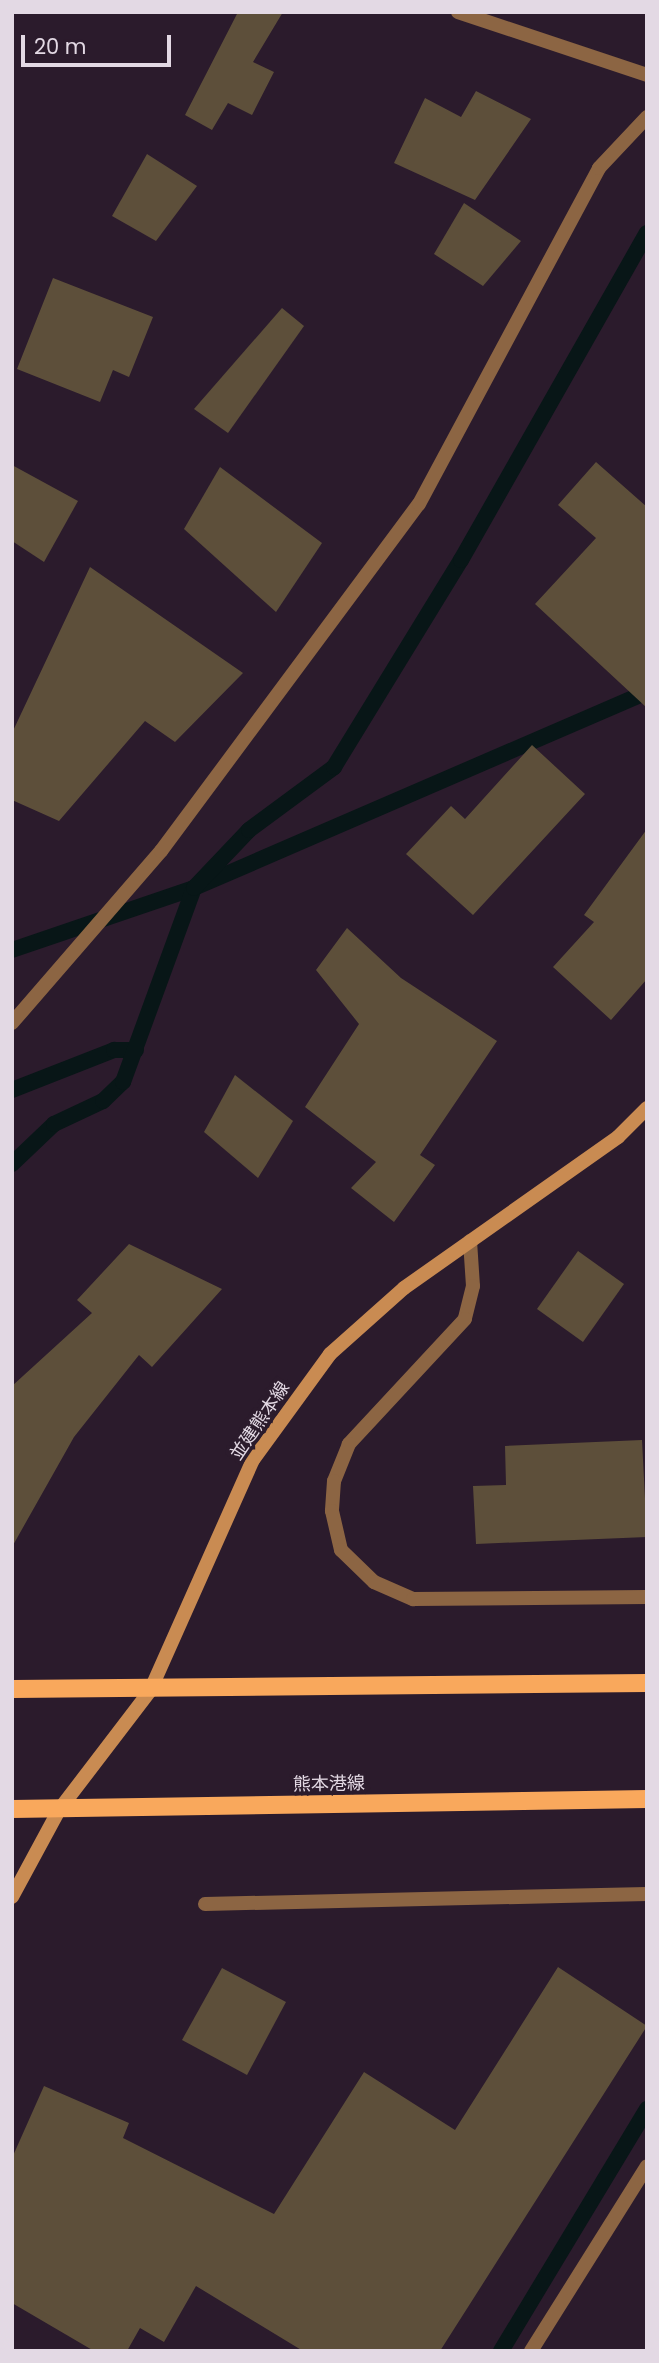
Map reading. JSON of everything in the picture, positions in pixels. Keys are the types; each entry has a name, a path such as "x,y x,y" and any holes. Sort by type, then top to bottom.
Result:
{"main road":[{"name":"並建熊本線","path":"12,1897 60,1810 150,1691 253,1460 330,1354 470,1241 618,1137 647,1108"},
{"path":"12,1689 150,1691 647,1683"},
{"name":"熊本港線","path":"12,1809 647,1799"}],"street":[{"path":"458,12 646,74"},
{"path":"12,1023 161,851 419,504 598,167 647,117"},
{"path":"470,1241 473,1286 465,1319 349,1444 334,1481 332,1511 341,1550 374,1581 413,1599 647,1597"},
{"path":"205,1904 647,1894"},
{"path":"531,2351 647,2166"}],"building":[{"path":"238,12 283,12 253,62 274,72 252,115 228,103 212,130 185,115"},
{"path":"476,91 531,119 475,200 394,163 425,98 461,117"},
{"path":"147,154 197,186 156,241 112,216"},
{"path":"464,203 521,241 483,286 434,254"},
{"path":"53,278 153,317 129,377 113,370 100,402 17,369"},
{"path":"282,308 304,326 228,433 194,409"},
{"path":"596,462 647,507 647,708 535,604 596,538 558,505"},
{"path":"12,465 78,501 44,562 12,541"},
{"path":"220,467 322,543 276,612 184,529"},
{"path":"90,567 243,673 175,742 145,721 59,821 12,800 12,733"},
{"path":"532,745 585,794 473,915 406,854 451,806 465,819"},
{"path":"647,829 647,979 611,1020 553,967 594,922 584,915"},
{"path":"347,928 401,978 497,1041 420,1155 435,1165 394,1222 351,1188 376,1162 305,1107 359,1024 316,970"},
{"path":"235,1075 293,1121 258,1178 204,1132"},
{"path":"129,1244 222,1289 152,1367 139,1355 74,1437 12,1547 12,1386 92,1313 77,1300"},
{"path":"578,1251 624,1284 583,1342 537,1309"},
{"path":"642,1440 647,1537 476,1544 473,1486 506,1485 505,1446"},
{"path":"558,1967 647,2026 440,2351 303,2351 196,2286 164,2342 140,2328 127,2351 94,2351 12,2303 12,2158 44,2086 129,2123 123,2138 274,2214 364,2072 455,2130"},
{"path":"222,1968 286,2002 247,2075 182,2040"}],"waterway":[{"path":"12,1164 54,1124 103,1101 123,1082 194,888 249,830 334,767 461,560 647,233"},
{"path":"12,950 194,888 647,692"},
{"path":"12,1090 114,1050 136,1050"},
{"path":"501,2351 647,2109"}]}
